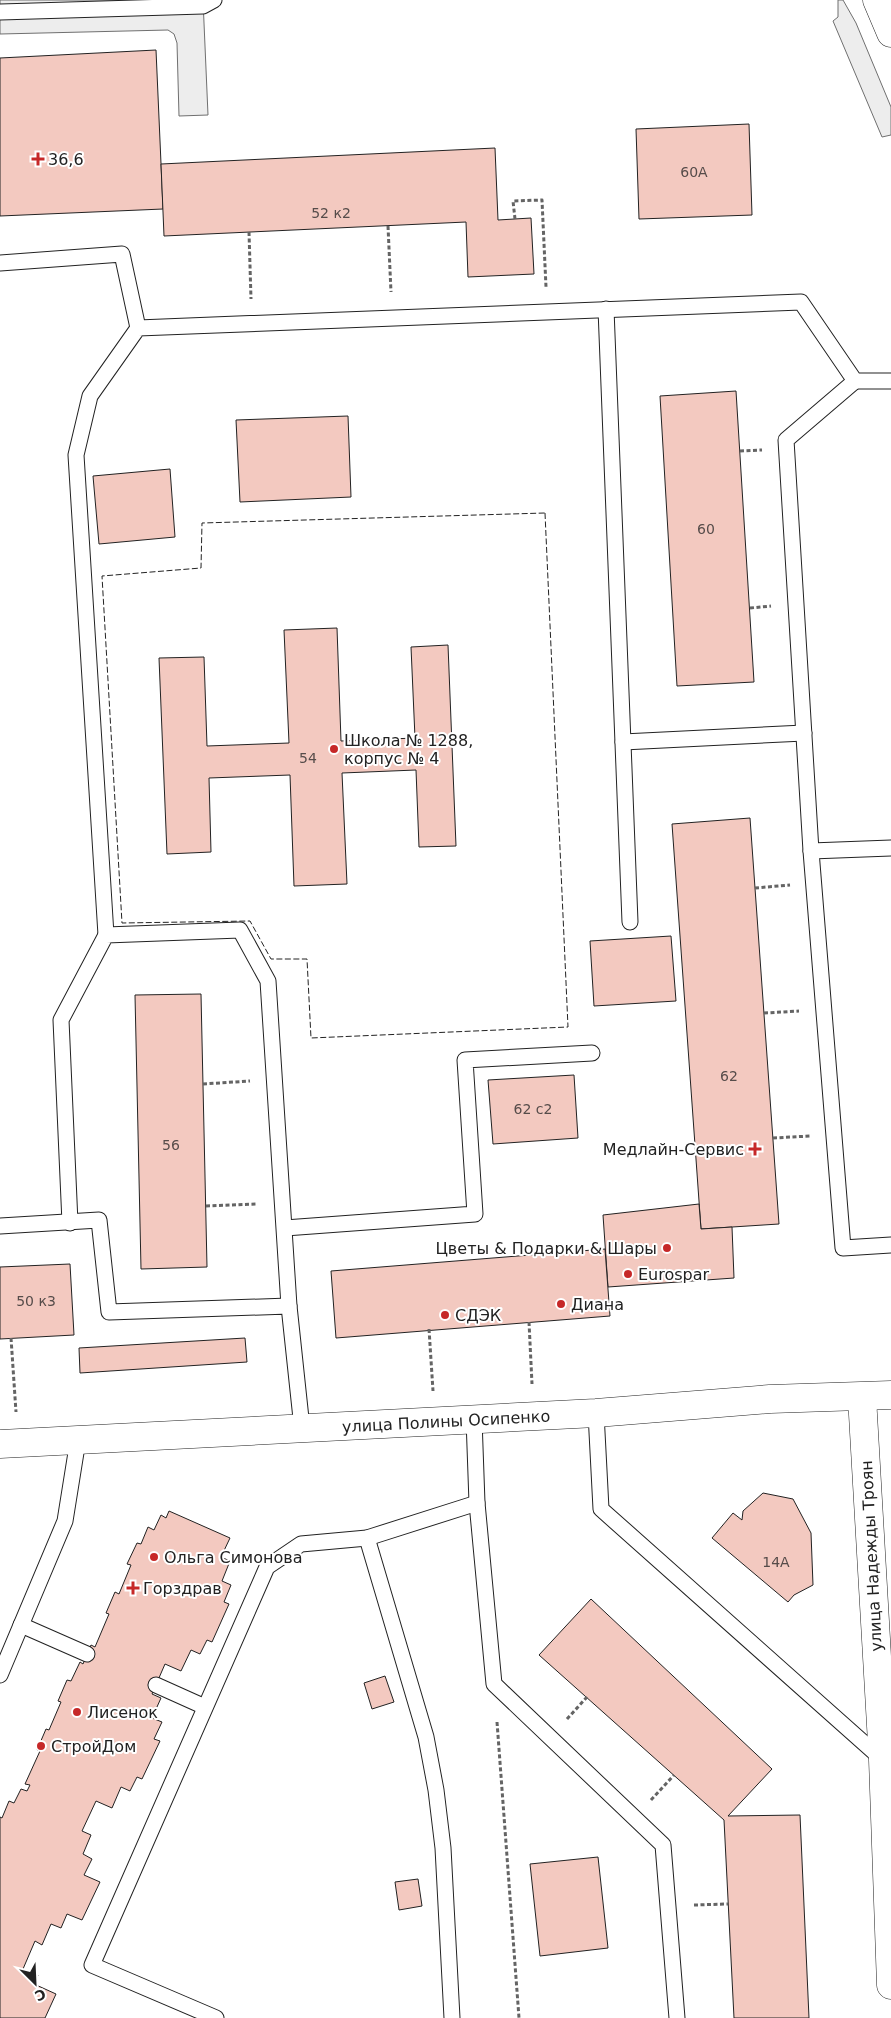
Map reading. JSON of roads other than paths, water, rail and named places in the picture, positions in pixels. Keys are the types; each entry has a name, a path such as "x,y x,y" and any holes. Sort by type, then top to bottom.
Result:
{"street":[{"name":"улица Полины Осипенко","path":"9,1443 596,1413 770,1399 891,1395"},
{"name":"улица Надежды Троян","path":"862,1397 883,1760 891,1985"}],"lane":[{"path":"0,12 203,6 214,0"},
{"path":"0,263 122,254 138,328 90,396 76,455 106,935 61,1020 70,1223"},
{"path":"138,328 801,302 855,381"},
{"path":"606,310 630,922"},
{"path":"891,381 855,381 786,440 811,851 843,1248 891,1245"},
{"path":"623,742 804,733"},
{"path":"811,851 891,848"},
{"path":"106,935 240,930 268,981 290,1306 302,1428"},
{"path":"285,1228 475,1214 465,1060 592,1053"},
{"path":"0,1226 99,1220 109,1312 290,1306"},
{"path":"596,1413 601,1508 883,1760"},
{"path":"474,1419 477,1503 494,1684 663,1845 677,2018"},
{"path":"0,1675 65,1521 78,1440"},
{"path":"216,2018 92,1965 267,1567 301,1544 367,1538 477,1503"},
{"path":"367,1538 426,1737 436,1790 443,1848 452,2018"},
{"path":"21,1625 87,1654"},
{"path":"156,1685 206,1706"}],"place":[{"name":"36,6","path":"38,159"},
{"name":"Школа № 1288, корпус № 4","path":"334,749"},
{"name":"Медлайн-Сервис","path":"755,1149"},
{"name":"Цветы & Подарки & Шары","path":"667,1248"},
{"name":"Eurospar","path":"628,1274"},
{"name":"Диана","path":"561,1304"},
{"name":"СДЭК","path":"445,1315"},
{"name":"Ольга Симонова","path":"154,1557"},
{"name":"Горздрав","path":"133,1588"},
{"name":"Лисенок","path":"77,1712"},
{"name":"СтройДом","path":"41,1746"}]}
